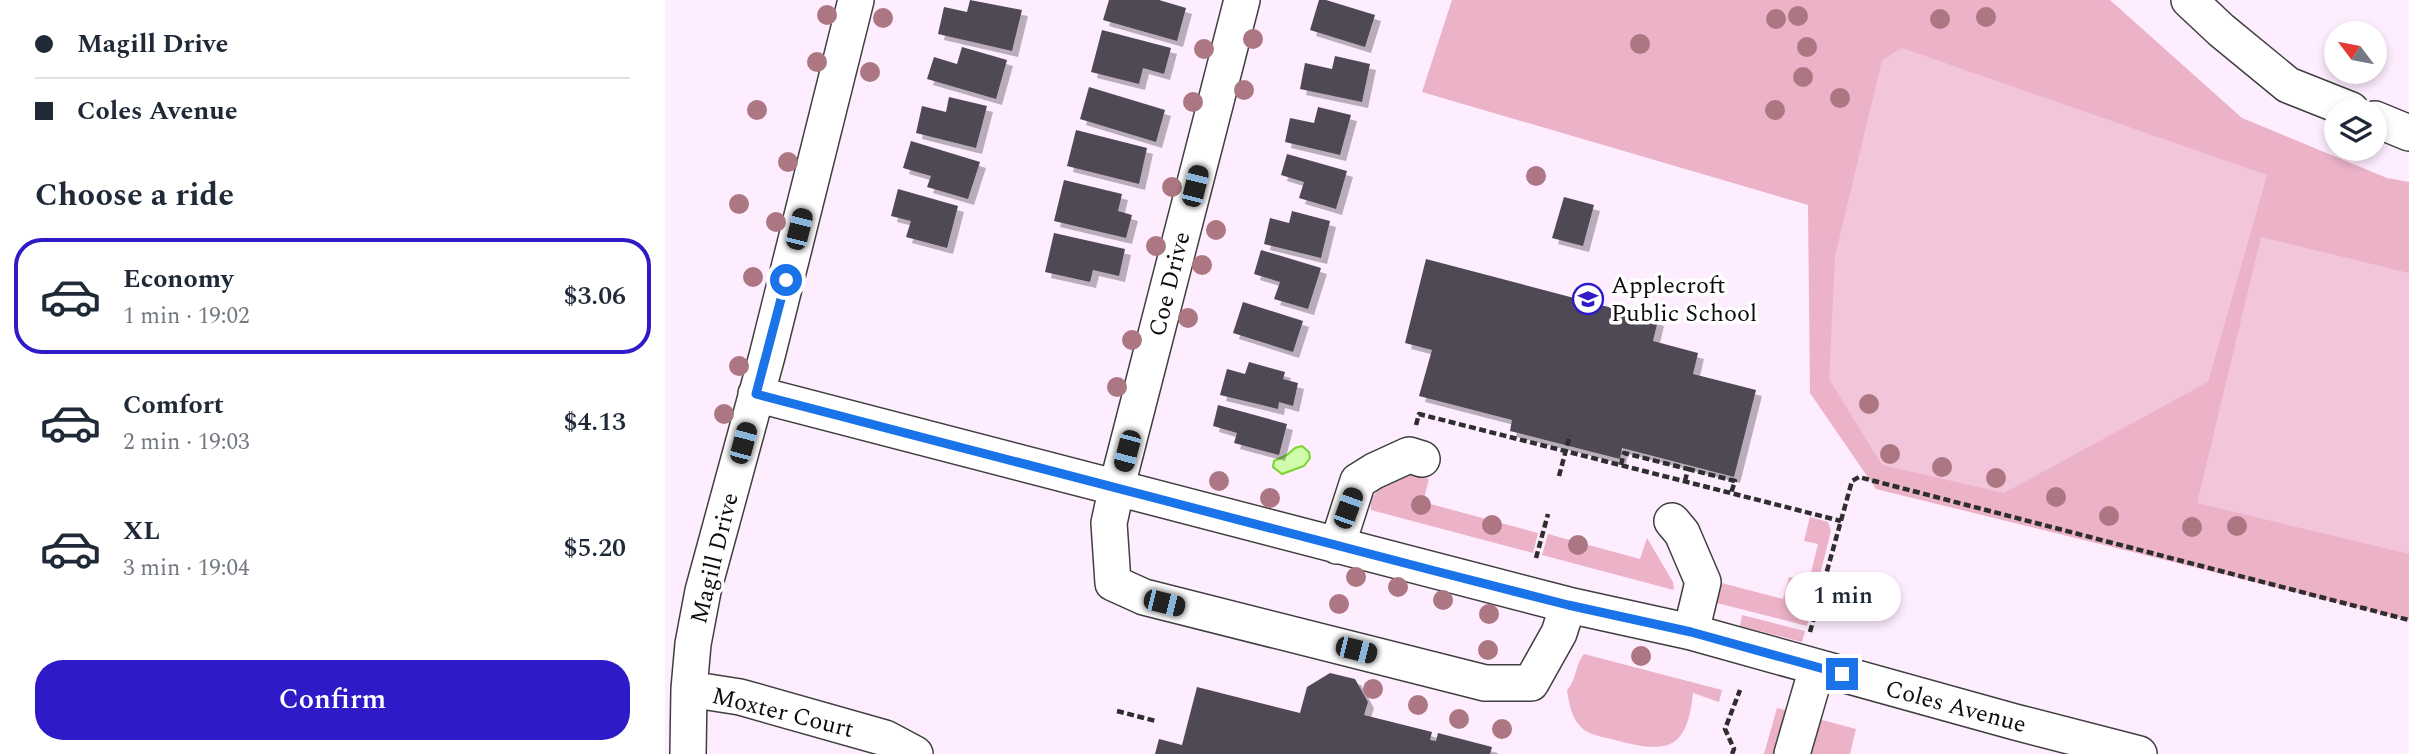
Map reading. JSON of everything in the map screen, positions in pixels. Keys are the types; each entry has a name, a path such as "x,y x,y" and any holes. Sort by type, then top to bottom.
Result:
{"street":[{"name":"Magill Drive","path":"688,754 693,643 703,591 856,0"},
{"name":"Coe Drive","path":"1242,0 1117,486 1109,523 1113,583 1144,597 1485,683 1531,682 1559,633 1568,605"},
{"path":"2189,0 2288,85 2324,99"},
{"path":"2387,124 2409,133"},
{"name":"Coles Avenue","path":"756,394 1568,605 1691,632 1813,653 2045,743 2139,754"},
{"path":"1336,546 1358,481 1409,455 1422,459"},
{"path":"1672,520 1682,533 1703,582 1691,632"},
{"path":"1792,754 1813,653"},
{"name":"Moxter Court","path":"689,689 740,697 885,738 915,754"}],"path":[{"path":"1407,427 1415,429 1419,414 1841,521"},
{"path":"1559,475 1570,435"},
{"path":"1621,465 1624,453 1688,469 1735,481 1731,493"},
{"path":"1685,481 1688,469"},
{"path":"1813,653 1841,521 1852,481 1859,477 2409,620"},
{"path":"1536,558 1548,514"},
{"path":"1732,754 1734,749 1725,729 1740,690"},
{"path":"1117,711 1156,721"}],"shaded area":[{"path":"1452,0 2110,0 2242,118 2324,152 2324,161 2346,161 2387,178 2409,182 2409,620 1876,489 1810,393 1808,205 1422,92"},
{"path":"1902,48 2267,175 2208,382 2004,493 1882,465 1829,379 1835,256 1882,60"},
{"path":"2261,237 2409,273 2409,554 2197,503"},
{"path":"1302,446 1309,452 1310,458 1304,466 1282,474 1273,467 1274,461"},
{"path":"1407,473 1429,479 1423,502 1538,533 1533,553 1371,510 1371,503 1377,491"},
{"path":"1810,517 1828,522 1831,531 1807,626 1709,601 1714,581 1783,599 1789,577 1809,581 1818,544 1804,541"},
{"path":"1548,534 1640,559 1647,538 1673,582 1674,590 1542,555"},
{"path":"1742,615 1805,631 1802,642 1740,626"},
{"path":"1584,654 1722,690 1719,702 1693,693 1686,727 1671,744 1661,747 1648,747 1592,734 1583,729 1574,718 1567,690"},
{"path":"1777,708 1856,729 1850,754 1764,754"}],"building":[{"path":"970,0 1022,10 1012,51 938,34 944,7 967,12"},
{"path":"1109,0 1159,0 1186,8 1177,41 1103,20"},
{"path":"1319,0 1375,15 1365,47 1310,30"},
{"path":"1102,30 1171,48 1164,74 1143,68 1139,84 1091,72"},
{"path":"962,47 1007,60 996,99 927,79 934,57 957,64"},
{"path":"1335,56 1370,64 1362,102 1300,89 1305,63 1332,69"},
{"path":"1089,87 1165,110 1156,142 1080,119"},
{"path":"949,97 987,106 976,148 916,133 922,106 946,112"},
{"path":"1318,107 1351,115 1340,155 1285,142 1290,118 1314,123"},
{"path":"1076,130 1147,148 1139,184 1067,166"},
{"path":"911,141 980,162 968,199 927,187 931,176 903,168"},
{"path":"1287,154 1347,171 1336,209 1299,198 1304,182 1281,175"},
{"path":"1064,180 1122,194 1118,211 1132,215 1126,238 1054,221"},
{"path":"898,189 958,206 947,248 906,237 911,221 891,216"},
{"path":"1564,197 1594,205 1583,246 1552,238"},
{"path":"1292,211 1330,221 1321,258 1264,244 1270,218 1289,223"},
{"path":"1054,233 1125,249 1119,276 1093,270 1090,282 1045,272"},
{"path":"1261,250 1321,268 1308,309 1274,299 1280,282 1254,274"},
{"path":"1426,259 1658,320 1653,341 1698,353 1693,374 1756,390 1734,477 1622,448 1620,459 1510,431 1512,420 1419,396 1432,350 1405,343"},
{"path":"1243,302 1303,321 1293,352 1233,333"},
{"path":"1249,362 1285,372 1283,379 1298,383 1293,406 1279,402 1278,409 1220,395 1227,369 1245,374"},
{"path":"1218,405 1287,424 1279,455 1234,443 1237,433 1213,426"},
{"path":"1330,673 1355,679 1368,702 1364,715 1432,732 1430,740 1436,741 1438,733 1492,747 1490,754 1155,754 1159,739 1182,745 1197,687 1300,713 1307,687"}],"place":[{"name":"Applecroft Public School","path":"1588,299"}],"route":[{"path":"786,280 756,394 1117,486 1336,546 1568,605 1691,632 1842,674"}]}
